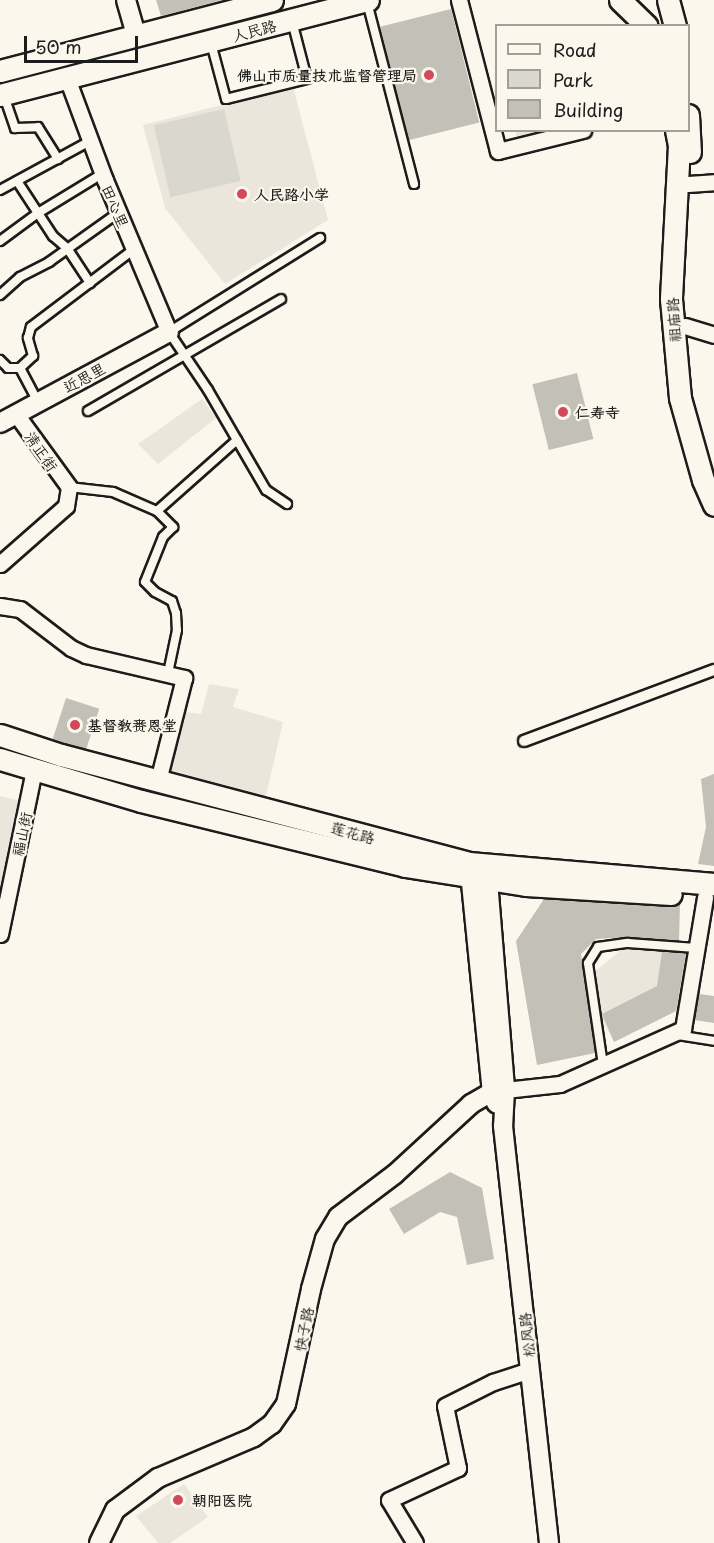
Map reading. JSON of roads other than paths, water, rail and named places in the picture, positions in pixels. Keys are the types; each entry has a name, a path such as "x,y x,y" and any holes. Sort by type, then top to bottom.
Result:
{"main road":[{"name":"人民路","path":"0,71 272,0"},
{"name":"人民路","path":"2,95 367,0"},
{"path":"621,0 646,24"},
{"path":"639,0 647,24"},
{"path":"668,0 674,24"},
{"path":"682,24 684,0"},
{"name":"祖庙路","path":"676,132 679,145 671,299 680,398 703,480 714,505"},
{"name":"祖庙路","path":"688,132 688,184 682,296 690,392 714,482"},
{"name":"莲花路","path":"0,735 478,872"},
{"name":"莲花路","path":"0,759 141,801 405,866 711,893"}],"street":[{"path":"126,0 136,35"},
{"path":"459,0 498,152 575,132"},
{"name":"田心里","path":"67,78 102,174 169,332"},
{"path":"688,184 714,182"},
{"path":"685,326 714,335"},
{"name":"近思里","path":"0,423 169,332"},
{"name":"清正街","path":"16,414 69,488"},
{"path":"0,564 66,506 69,488"},
{"path":"0,606 20,609 71,648 86,655 184,678 158,781"},
{"path":"524,741 714,670"},
{"name":"福山街","path":"0,934 34,770"},
{"path":"478,872 498,1091 560,1084 683,1029 696,948 711,893"},
{"name":"松风路","path":"498,1091 549,1543"},
{"name":"快子路","path":"99,1543 116,1510 158,1478 254,1437 272,1424 286,1404 311,1288 325,1239 338,1217 395,1174 471,1104 498,1091"},
{"path":"415,1543 389,1500 458,1468 445,1406 493,1382 529,1370"}],"lane":[{"path":"367,0 414,184"},
{"path":"211,42 226,99 307,79 291,20"},
{"path":"2,95 15,128 38,127 58,159"},
{"path":"0,190 90,141"},
{"path":"0,241 38,213 102,174"},
{"path":"16,181 53,236 67,248 90,283"},
{"path":"0,295 20,277 49,262 118,213"},
{"path":"287,504 266,490 169,332 320,238"},
{"path":"0,360 8,368 20,368 33,356 28,338 31,327 134,249"},
{"path":"88,411 281,299"},
{"path":"20,368 38,402"},
{"path":"157,511 237,440"},
{"path":"69,488 113,492 157,511 173,527 163,537 145,582 155,592 172,601 176,613 177,630 168,673"},
{"path":"603,1065 588,963 598,947 628,943 696,948"},
{"path":"671,1034 714,1041"}],"place":[{"name":"佛山市质量技术监督管理局","path":"429,75"},
{"name":"人民路小学","path":"242,194"},
{"name":"仁寿寺","path":"563,412"},
{"name":"基督教赉恩堂","path":"75,725"},
{"name":"朝阳医院","path":"178,1500"}]}
